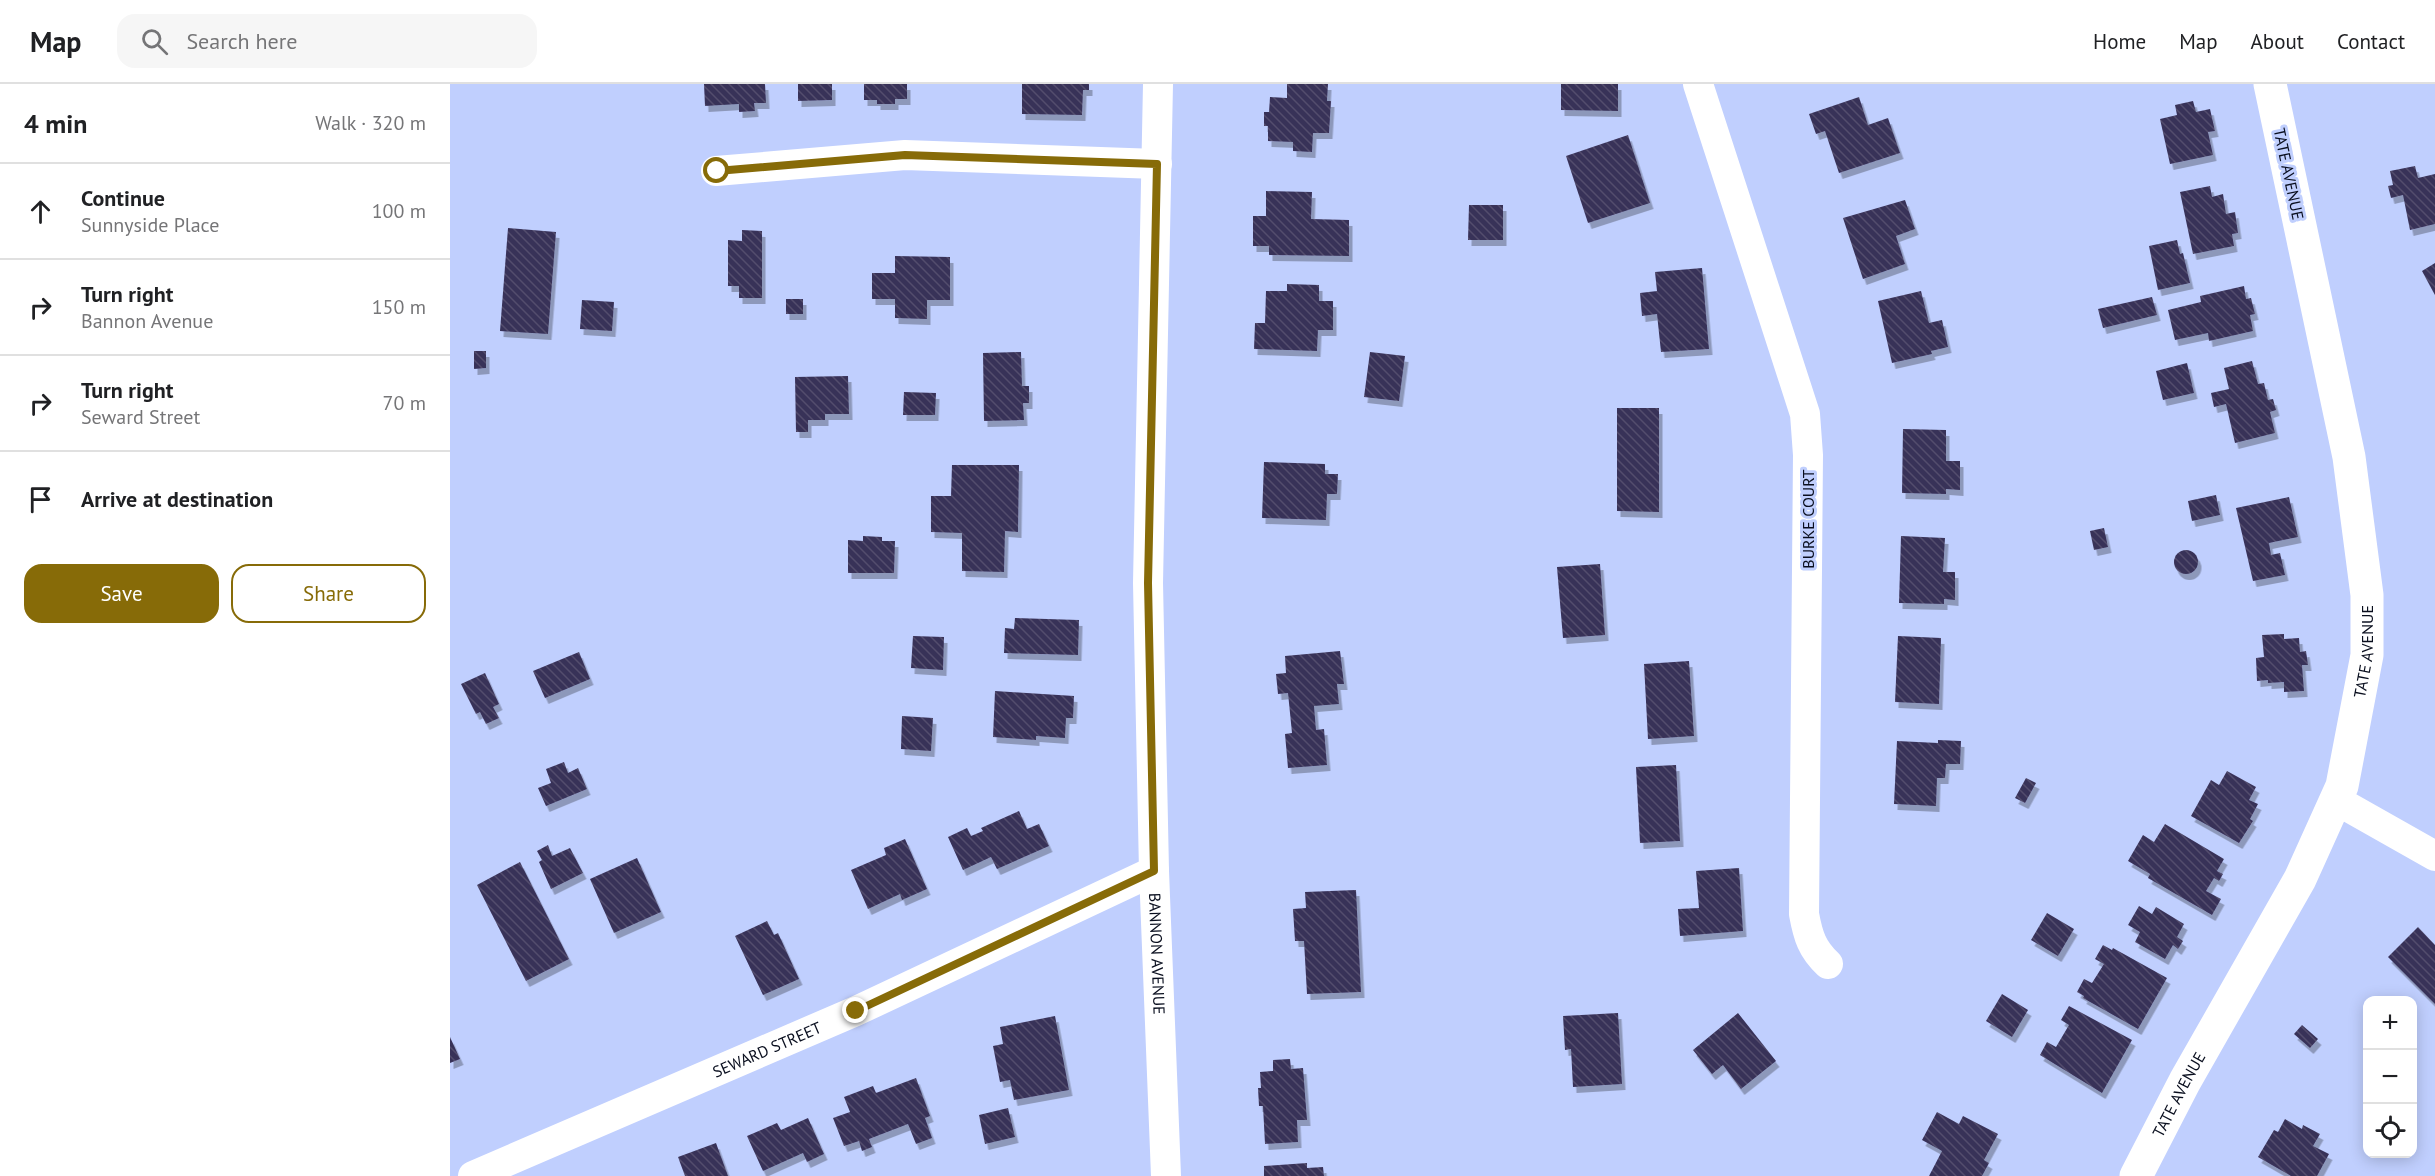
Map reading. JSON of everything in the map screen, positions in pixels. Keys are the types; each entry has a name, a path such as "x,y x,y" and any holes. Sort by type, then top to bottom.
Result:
{"street":[{"name":"BANNON AVENUE","path":"1158,84 1148,583 1154,871 1166,1176"},
{"name":"BURKE COURT","path":"1698,84 1805,414 1808,455 1804,914 1808,936 1815,951 1828,964"},
{"name":"TATE AVENUE","path":"2136,1176 2185,1081 2300,879 2336,800 2342,786 2367,655 2367,595 2349,457 2270,84"},
{"path":"717,171 905,155 1157,164"},
{"path":"2336,800 2435,856"},
{"name":"SEWARD STREET","path":"473,1176 856,1011 1154,871"}],"building":[{"path":"704,84 765,84 766,103 754,103 755,111 739,112 739,104 705,106"},
{"path":"798,84 832,84 832,100 798,101"},
{"path":"864,84 907,84 907,99 895,99 895,104 877,104 877,100 864,100"},
{"path":"1022,84 1089,84 1089,90 1083,90 1082,115 1022,114"},
{"path":"1287,84 1328,84 1327,101 1331,101 1329,133 1313,133 1312,152 1293,151 1293,142 1268,141 1268,126 1264,126 1264,112 1269,112 1270,97 1287,98"},
{"path":"1561,84 1618,84 1618,111 1561,110"},
{"path":"1859,97 1868,125 1888,118 1900,153 1839,173 1825,131 1816,134 1809,114"},
{"path":"2193,101 2196,112 2210,109 2215,131 2208,132 2213,155 2170,164 2160,119 2177,115 2175,105"},
{"path":"1628,135 1650,203 1588,223 1566,156"},
{"path":"2415,166 2418,178 2435,174 2435,224 2410,230 2403,195 2391,198 2388,186 2393,185 2390,171"},
{"path":"2210,186 2212,197 2223,194 2226,214 2235,212 2238,233 2232,234 2234,246 2193,254 2180,192"},
{"path":"1266,191 1312,192 1311,219 1349,220 1349,256 1269,255 1269,246 1253,246 1253,216 1266,216"},
{"path":"1905,200 1915,229 1896,236 1905,264 1863,279 1843,218"},
{"path":"1469,205 1503,205 1503,240 1468,240"},
{"path":"508,228 556,232 548,334 500,331"},
{"path":"742,230 762,231 762,298 739,298 739,286 728,286 728,240 742,241"},
{"path":"2177,240 2180,254 2183,253 2190,283 2158,290 2149,246"},
{"path":"895,256 950,257 950,300 927,300 927,319 895,318 895,299 872,299 872,273 895,273"},
{"path":"2435,263 2435,295 2422,271"},
{"path":"1702,268 1709,349 1661,352 1657,314 1642,316 1640,293 1657,291 1655,272"},
{"path":"1287,284 1319,285 1319,301 1333,301 1333,330 1318,330 1317,351 1254,349 1255,323 1265,323 1266,291 1287,291"},
{"path":"2244,286 2246,299 2251,298 2255,314 2250,315 2253,331 2209,341 2208,333 2175,340 2168,310 2201,302 2200,296"},
{"path":"1921,291 1929,323 1942,320 1948,347 1931,351 1932,354 1892,363 1878,301"},
{"path":"2152,297 2157,315 2103,328 2098,309"},
{"path":"786,299 803,299 803,314 786,314"},
{"path":"582,300 614,302 612,331 580,329"},
{"path":"474,351 486,351 486,368 474,369"},
{"path":"1021,352 1022,386 1029,386 1029,403 1023,403 1024,420 984,421 983,353"},
{"path":"1370,352 1405,356 1399,401 1364,397"},
{"path":"2252,361 2258,384 2264,383 2268,400 2273,399 2276,410 2270,412 2275,433 2235,443 2226,404 2214,407 2211,393 2229,389 2224,368"},
{"path":"2187,363 2194,393 2163,400 2156,371"},
{"path":"848,376 849,414 825,414 825,420 808,420 808,432 796,432 795,377"},
{"path":"904,392 936,393 935,415 903,415"},
{"path":"1617,408 1659,408 1659,512 1617,511"},
{"path":"1903,429 1946,430 1946,461 1960,461 1960,490 1946,489 1946,494 1902,493"},
{"path":"1264,462 1325,464 1325,474 1338,474 1337,494 1327,494 1326,520 1262,518"},
{"path":"952,465 1019,465 1018,532 1005,531 1004,572 962,571 962,533 931,532 931,496 951,496"},
{"path":"2216,495 2220,515 2192,521 2188,501"},
{"path":"2289,497 2298,537 2269,543 2271,555 2280,553 2285,575 2253,581 2236,508"},
{"path":"2104,528 2108,547 2094,550 2090,531"},
{"path":"863,536 882,537 882,541 895,541 894,573 848,573 848,540 863,541"},
{"path":"1901,536 1945,538 1943,572 1955,572 1955,600 1944,599 1944,604 1899,603"},
{"path":"2181,550 2191,550 2198,557 2198,567 2191,574 2181,574 2174,567 2174,557"},
{"path":"1600,564 1605,635 1563,638 1557,567"},
{"path":"1015,618 1079,620 1078,655 1004,653 1005,628 1014,629"},
{"path":"2284,634 2284,639 2299,638 2300,652 2306,651 2308,665 2302,665 2304,691 2284,692 2284,682 2257,681 2256,658 2264,657 2262,635"},
{"path":"913,636 944,637 943,670 911,668"},
{"path":"1898,636 1941,638 1939,704 1895,702"},
{"path":"1340,651 1344,684 1337,684 1339,704 1314,706 1316,730 1324,729 1327,765 1288,768 1285,734 1292,733 1288,693 1278,694 1276,674 1286,673 1285,656"},
{"path":"579,652 590,679 545,698 533,671"},
{"path":"1689,661 1694,736 1648,739 1644,664"},
{"path":"485,673 499,704 493,707 499,718 486,724 480,712 476,714 461,684"},
{"path":"995,691 1074,696 1073,718 1066,718 1065,738 1036,736 1036,740 993,737"},
{"path":"902,716 933,718 931,751 901,749"},
{"path":"1938,740 1961,741 1960,764 1946,764 1945,778 1937,778 1936,806 1894,804 1897,741 1938,743"},
{"path":"564,762 568,773 578,768 587,789 546,806 538,788 551,783 546,769"},
{"path":"1676,765 1680,841 1640,843 1636,767"},
{"path":"2227,771 2256,787 2249,800 2258,804 2250,819 2253,821 2239,843 2191,816 2211,780 2219,785"},
{"path":"2026,778 2036,783 2025,803 2015,798"},
{"path":"1019,811 1027,829 1039,824 1049,846 997,869 991,857 963,870 948,837 967,828 971,836 983,831 981,828"},
{"path":"2165,824 2224,859 2217,871 2223,874 2219,881 2214,878 2206,891 2221,899 2212,915 2148,878 2150,874 2128,861 2143,835 2154,842"},
{"path":"905,839 927,889 902,900 900,894 868,909 851,870 886,855 884,848"},
{"path":"548,845 552,856 570,848 583,873 551,889 539,862 542,860 537,851"},
{"path":"637,858 661,912 614,933 590,879"},
{"path":"520,862 569,959 526,981 477,885"},
{"path":"1739,868 1743,931 1680,936 1678,909 1699,908 1696,871"},
{"path":"1356,890 1361,992 1307,994 1304,941 1295,941 1293,909 1306,908 1305,892"},
{"path":"2139,906 2152,914 2156,907 2184,924 2177,937 2183,941 2178,949 2173,945 2165,959 2135,942 2140,932 2128,925"},
{"path":"2047,913 2074,929 2058,956 2031,940"},
{"path":"767,921 774,935 778,933 799,979 763,995 735,936"},
{"path":"2418,927 2435,945 2435,1004 2388,957"},
{"path":"2103,945 2112,950 2113,948 2167,978 2138,1029 2083,998 2084,996 2077,992 2084,979 2092,983 2104,964 2095,959"},
{"path":"2002,994 2028,1010 2012,1037 1986,1021"},
{"path":"2069,1006 2132,1040 2102,1093 2040,1055 2047,1042 2056,1047 2069,1025 2061,1020"},
{"path":"1618,1013 1622,1084 1573,1087 1571,1049 1565,1050 1563,1016"},
{"path":"1738,1013 1776,1061 1741,1089 1723,1065 1712,1074 1693,1050"},
{"path":"1055,1016 1069,1090 1014,1100 1010,1080 1000,1082 993,1046 1003,1044 1000,1027"},
{"path":"2302,1025 2318,1039 2310,1048 2294,1034"},
{"path":"450,1037 460,1059 450,1063"},
{"path":"1290,1059 1291,1069 1303,1068 1307,1120 1297,1120 1298,1142 1265,1144 1263,1106 1259,1106 1260,1072 1273,1071 1273,1060"},
{"path":"916,1078 930,1116 925,1118 932,1138 916,1144 908,1124 869,1139 872,1147 862,1151 859,1141 844,1146 833,1118 850,1112 844,1097 873,1086 876,1093"},
{"path":"1008,1108 1015,1137 985,1144 979,1115"},
{"path":"1937,1112 1959,1124 1963,1116 1998,1134 1984,1160 1989,1163 1982,1176 1929,1176 1942,1151 1922,1140"},
{"path":"808,1118 824,1154 807,1162 803,1153 763,1171 747,1136 777,1123 781,1130"},
{"path":"2285,1119 2302,1129 2303,1125 2320,1134 2313,1146 2329,1154 2317,1176 2291,1176 2258,1157 2274,1130 2278,1132"},
{"path":"716,1143 728,1176 685,1176 678,1157"},
{"path":"1307,1163 1307,1168 1323,1167 1324,1176 1264,1176 1264,1166"}],"route":[{"path":"717,171 905,155 1157,164 1148,583 1154,871 856,1011"}]}
